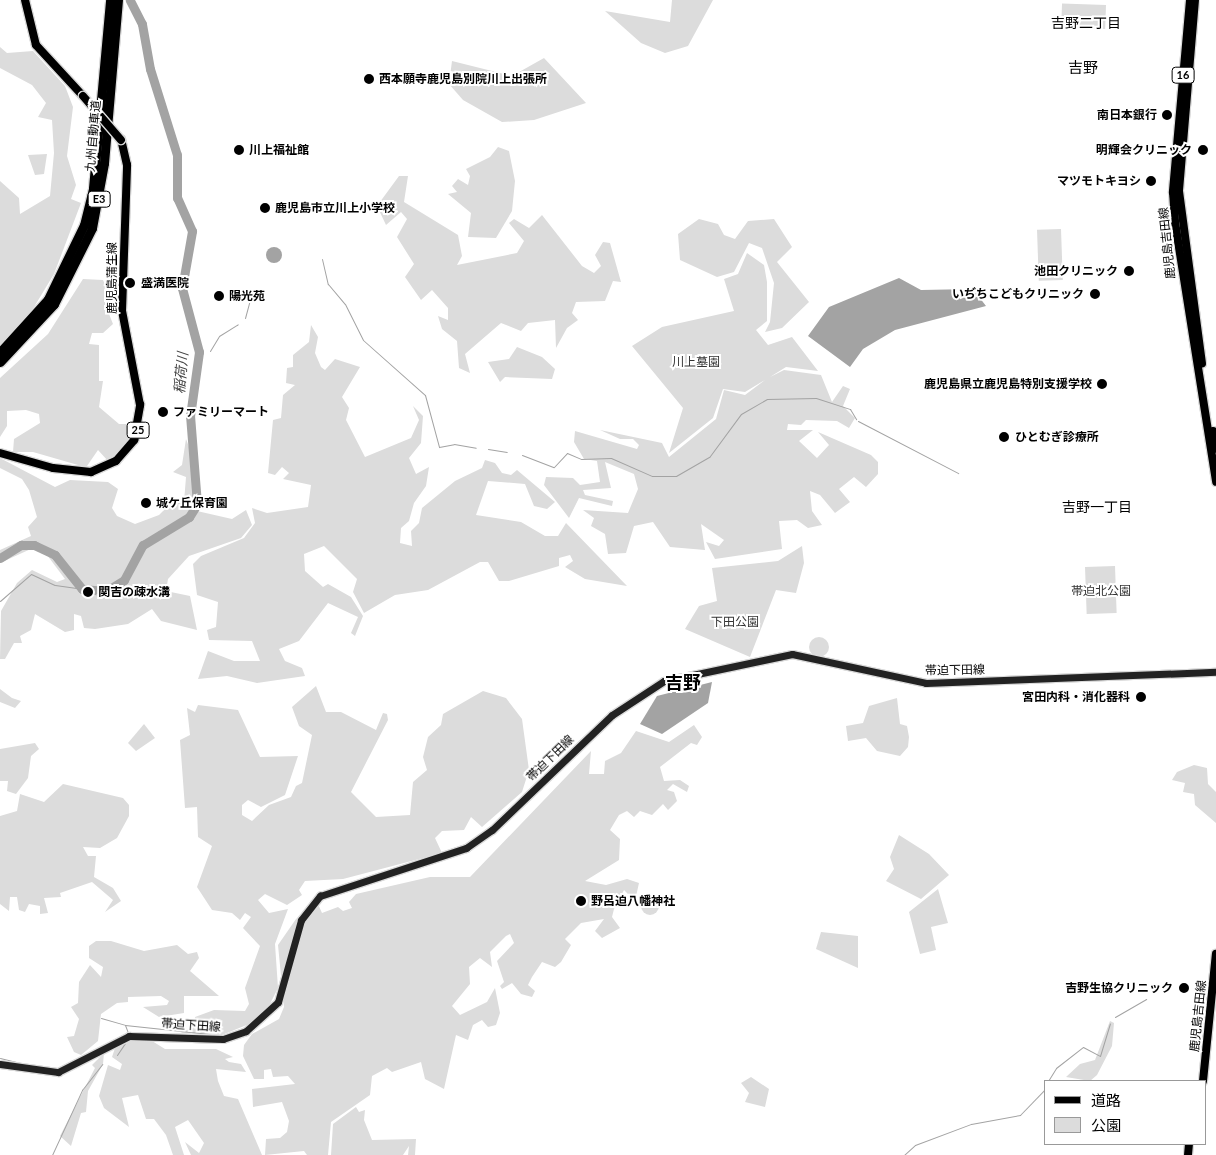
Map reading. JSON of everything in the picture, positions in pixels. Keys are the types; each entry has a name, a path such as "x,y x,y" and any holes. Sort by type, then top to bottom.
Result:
{"highway":[{"name":"九州自動車道","path":"0,352 48,299 84,225 94,188 115,1"},
{"name":"九州自動車道","path":"0,362 54,304 92,228 104,163 115,1"}],"main road":[{"name":"鹿児島蒲生線","path":"0,453 53,468 91,472 116,461 134,440 140,405 122,311 127,165 121,140 36,45 25,0"},
{"name":"鹿児島吉田線","path":"1190,0 1174,183 1175,222 1216,482"},
{"name":"鹿児島吉田線","path":"1195,0 1180,211 1216,449"},
{"name":"帯迫下田線","path":"0,1064 58,1072 129,1036 223,1039 246,1031 278,1002 300,920 320,896 466,848 492,830 612,714 664,681 792,654 926,683 1216,672"},
{"name":"鹿児島吉田線","path":"1203,1080 1216,954"}],"green space":[{"path":"672,0 713,0 688,46 665,53 641,43 605,11 670,22"},
{"path":"1062,3 1106,5 1105,29 1061,27"},
{"path":"0,47 7,53 33,51 65,86 73,107 67,156 76,185 71,199 81,203 54,274 31,312 0,346 0,181 19,198 20,214 50,196 54,153 52,120 38,117 46,103 32,85 0,68"},
{"path":"544,58 586,103 534,120 502,122 463,100 449,84 452,61 512,76"},
{"path":"498,147 509,151 515,181 512,211 496,238 468,237 471,213 448,194 457,192 452,186 458,179 468,185 470,176 466,169 490,157"},
{"path":"47,154 44,174 35,175 28,155"},
{"path":"399,176 408,176 404,202 458,235 462,256 457,265 517,253 524,241 509,223 514,219 529,228 542,215 582,266 594,273 601,266 595,255 603,242 610,243 621,282 613,281 605,301 576,302 572,313 578,320 567,328 556,348 555,320 528,323 521,331 501,323 465,354 470,373 459,368 457,341 442,329 438,316 448,320 448,308 432,290 421,300 405,277 414,264 397,237 407,219 401,212 386,225 377,206"},
{"path":"699,219 718,224 724,235 735,239 748,221 774,219 792,247 777,262 809,302 782,328 765,332 770,322 774,283 762,248 749,243 734,272 717,277 680,260 678,234"},
{"path":"1061,229 1063,280 1039,281 1037,230"},
{"name":"川上墓園","path":"747,253 764,265 767,282 767,321 756,330 768,345 792,337 818,371 786,367 770,377 784,370 821,375 832,402 843,386 850,389 843,406 855,418 849,428 837,421 806,420 801,425 788,424 787,430 813,430 799,441 817,458 829,445 818,432 871,455 878,462 878,474 866,487 854,477 839,489 850,502 835,513 820,495 810,491 812,511 822,525 808,528 797,520 779,521 782,549 715,559 706,542 719,546 724,540 701,524 705,550 670,547 653,522 634,526 626,553 608,554 605,534 591,526 594,518 583,510 628,513 638,489 634,474 605,462 611,488 583,490 585,495 613,501 612,506 579,498 569,518 544,485 546,477 573,478 580,485 600,482 597,461 584,459 574,442 575,431 637,449 639,445 633,439 620,439 600,430 662,443 669,457 716,419 724,390 745,395 765,380 745,392 723,389 713,418 669,453 683,408 632,346 662,327 734,311 724,279 738,274"},
{"path":"83,279 103,280 111,298 107,309 113,324 103,333 92,333 89,344 99,345 99,381 103,381 99,407 119,424 135,424 129,442 108,461 98,450 87,466 79,469 78,465 33,452 13,452 14,439 40,423 39,414 26,410 7,411 7,426 0,437 0,378 48,334"},
{"path":"311,325 318,337 315,353 321,367 325,370 335,359 360,367 342,397 349,408 346,420 365,457 411,438 419,420 413,406 423,416 421,443 409,458 416,474 429,467 426,486 414,503 409,521 401,528 400,543 412,546 411,531 419,523 422,508 455,481 482,468 485,460 495,463 502,473 511,475 517,470 555,502 547,509 534,506 525,484 488,481 476,515 521,522 545,536 558,536 566,523 627,586 585,579 565,567 573,561 570,555 559,558 559,566 509,581 499,581 488,562 480,562 428,590 395,595 364,613 353,592 357,579 324,546 304,554 305,571 323,587 328,584 351,597 363,616 355,636 351,633 358,617 328,603 299,641 279,649 285,661 302,668 305,676 257,683 227,676 198,679 208,651 234,661 260,661 252,641 209,640 207,630 216,627 218,602 197,595 193,564 201,556 244,538 255,523 252,508 267,513 308,507 311,485 283,479 289,473 282,467 275,475 268,473 273,420 281,418 283,395 295,385 286,383 287,368 293,367 293,355 309,342"},
{"path":"517,347 542,357 555,369 552,379 505,377 500,382 488,362 509,359"},
{"path":"186,439 199,473 197,511 232,519 246,510 252,525 241,538 189,556 168,579 166,591 190,596 197,630 161,621 152,609 128,624 95,629 84,628 81,616 74,614 74,630 65,632 35,614 31,630 20,636 22,643 14,643 5,659 0,659 1,611 17,583 32,570 57,582 65,579 44,551 33,548 0,563 0,550 31,536 28,527 37,517 29,490 22,479 0,468 0,458 55,487 70,480 108,482 118,489 112,508 117,516 135,524 159,515 166,508 165,498 184,502 186,477 173,472 182,465"},
{"name":"下田公園","path":"802,546 804,563 796,593 776,590 750,657 685,629 699,606 717,601 712,568 778,561"},
{"name":"帯迫北公園","path":"1115,566 1117,613 1087,614 1085,567"},
{"path":"819,637 826,640 829,647 826,654 819,657 812,654 809,647 812,640"},
{"path":"316,686 326,712 341,712 376,730 383,713 387,714 388,720 351,792 376,817 410,815 413,782 427,770 423,757 428,737 441,725 443,714 483,691 506,698 522,719 529,770 522,792 482,827 471,817 464,830 442,831 435,838 442,853 343,879 305,881 299,890 302,895 287,905 265,894 258,900 269,913 288,909 275,944 278,988 270,1004 254,1022 222,1035 180,1033 194,1027 195,1017 214,1010 245,1011 249,1004 245,988 260,946 243,928 251,917 245,913 240,920 232,913 212,910 197,887 212,846 198,837 197,807 185,808 180,740 190,735 187,708 195,712 198,705 238,710 260,757 298,756 285,795 261,807 248,800 242,805 242,815 252,821 269,805 291,797 296,786 302,783 312,735 299,726 292,707"},
{"path":"0,689 12,698 21,701 15,708 0,702"},
{"path":"897,698 900,724 907,726 909,737 908,747 900,756 877,751 866,738 848,741 846,726 863,723 869,706"},
{"path":"144,724 155,738 136,751 128,743"},
{"path":"694,725 702,737 697,745 691,743 660,767 664,781 680,780 689,786 687,792 673,784 667,790 674,792 677,801 668,810 663,804 652,815 640,811 634,817 627,811 619,815 610,830 620,839 619,860 585,881 606,885 627,879 639,883 635,901 624,890 614,909 612,917 620,928 602,938 595,931 604,919 581,923 565,939 571,945 561,962 555,967 542,962 532,977 528,985 535,991 532,997 521,994 512,983 502,989 500,986 504,982 497,961 514,943 510,934 506,936 490,952 492,967 480,958 469,967 470,984 452,1006 460,1015 487,1002 495,988 500,1013 496,1025 488,1027 482,1020 473,1025 468,1040 456,1035 444,1089 425,1079 421,1062 392,1072 387,1068 372,1076 370,1095 331,1122 328,1155 307,1155 304,1151 265,1155 266,1139 280,1138 287,1132 289,1121 282,1102 253,1107 252,1089 295,1084 288,1076 273,1077 271,1069 264,1070 264,1079 254,1079 243,1056 244,1045 252,1034 279,1019 284,1007 278,945 296,919 317,902 322,913 338,907 343,911 352,908 349,902 356,894 430,877 470,877 591,751 589,774 604,774 605,761 621,753 636,731 669,742"},
{"path":"35,743 39,749 31,756 28,778 16,794 7,791 8,781 0,781 0,749"},
{"path":"1194,765 1207,768 1208,784 1216,792 1216,823 1195,805 1194,794 1183,792 1185,783 1172,780 1177,772"},
{"path":"63,784 123,798 129,805 129,816 117,838 100,848 83,847 88,856 96,856 94,877 113,888 121,901 105,912 113,900 92,882 60,893 61,897 44,898 48,913 40,914 40,906 29,904 25,912 19,910 17,897 10,897 9,911 0,904 0,816 17,811 20,794 44,802"},
{"path":"899,835 929,854 949,875 921,899 886,881 894,869 890,857"},
{"path":"938,889 948,923 931,927 936,950 920,954 909,912"},
{"path":"646,897 654,897 659,902 657,913 646,915 641,910 641,902"},
{"path":"821,932 858,936 858,968 816,949"},
{"path":"96,941 111,941 144,951 177,945 188,954 197,952 199,958 190,971 219,996 184,996 184,1013 159,1017 143,1007 167,1005 169,1001 161,996 128,997 128,1002 117,1003 101,1014 98,1041 81,1055 74,1052 67,1037 74,1036 79,1019 71,1007 78,1003 79,982 90,965 101,977 103,967 89,958 89,946"},
{"path":"1110,1021 1114,1023 1112,1046 1097,1075 1091,1080 1066,1077 1080,1064 1095,1060"},
{"path":"144,1036 165,1049 216,1049 233,1057 225,1059 229,1062 241,1064 246,1072 216,1069 218,1081 224,1096 238,1099 262,1155 191,1155 185,1142 199,1153 204,1143 188,1120 175,1127 184,1155 173,1155 166,1135 154,1119 146,1119 138,1095 122,1098 129,1127 104,1108 99,1096 108,1065 120,1070 122,1064 112,1057 116,1045"},
{"path":"104,1053 103,1064 88,1091 86,1112 81,1113 71,1146 60,1136 95,1068 92,1065"},
{"path":"751,1077 769,1089 765,1107 745,1102 749,1093 741,1083"},
{"path":"356,1107 359,1112 365,1110 364,1120 372,1140 416,1139 415,1155 408,1155 409,1146 403,1155 331,1155 333,1124"}],"shaded area":[{"path":"274,247 282,255 274,263 266,255"},
{"path":"899,278 921,290 973,289 986,306 895,330 863,349 850,367 808,336 829,307"},
{"path":"712,682 708,703 662,734 640,724 657,696"}],"waterway":[{"name":"稲荷川","path":"0,558 21,545 34,545 55,555 82,589 106,591 124,580 143,545 189,517 197,504 190,416 199,352 182,288 192,231 177,198 177,155 150,69 142,24 130,0"},
{"path":"322,259 328,284 345,304 363,340 425,395 439,447 454,444 476,448"},
{"path":"245,318 249,303"},
{"path":"210,351 219,336 238,324"},
{"name":"稲荷川","path":"198,358 202,356"},
{"path":"522,455 554,467 567,453 581,459 611,458 652,476 676,476 710,456 741,414 767,399 816,398 850,409 856,419"},
{"path":"858,421 958,473"},
{"path":"488,449 507,452"},
{"path":"0,601 31,574 55,585 82,589"},
{"path":"1115,1017 1146,999"},
{"path":"101,1018 125,1025 128,1033"},
{"path":"1049,1080 1056,1068 1083,1047 1100,1056 1110,1023"},
{"path":"125,1025 210,1034"},
{"path":"117,1055 125,1043"},
{"path":"0,1058 24,1064"},
{"path":"52,1155 82,1090 102,1064"},
{"path":"904,1155 915,1145 971,1124 1020,1115 1044,1090"}],"place":[{"name":"西本願寺鹿児島別院川上出張所","path":"369,79"},
{"name":"南日本銀行","path":"1167,115"},
{"name":"川上福祉館","path":"239,150"},
{"name":"明輝会クリニック","path":"1203,150"},
{"name":"マツモトキヨシ","path":"1151,181"},
{"name":"鹿児島市立川上小学校","path":"265,208"},
{"name":"池田クリニック","path":"1129,271"},
{"name":"盛満医院","path":"130,283"},
{"name":"いぢちこどもクリニック","path":"1095,294"},
{"name":"陽光苑","path":"219,296"},
{"name":"鹿児島県立鹿児島特別支援学校","path":"1102,384"},
{"name":"ファミリーマート","path":"163,412"},
{"name":"ひとむぎ診療所","path":"1004,437"},
{"name":"城ケ丘保育園","path":"146,503"},
{"name":"関吉の疎水溝","path":"88,592"},
{"name":"宮田内科・消化器科","path":"1141,697"},
{"name":"野呂迫八幡神社","path":"581,901"},
{"name":"吉野生協クリニック","path":"1184,988"}],"district":[{"name":"吉野二丁目","path":"1086,23"},
{"name":"吉野","path":"1083,68"},
{"name":"吉野一丁目","path":"1097,507"},
{"name":"吉野","path":"683,682"}]}
